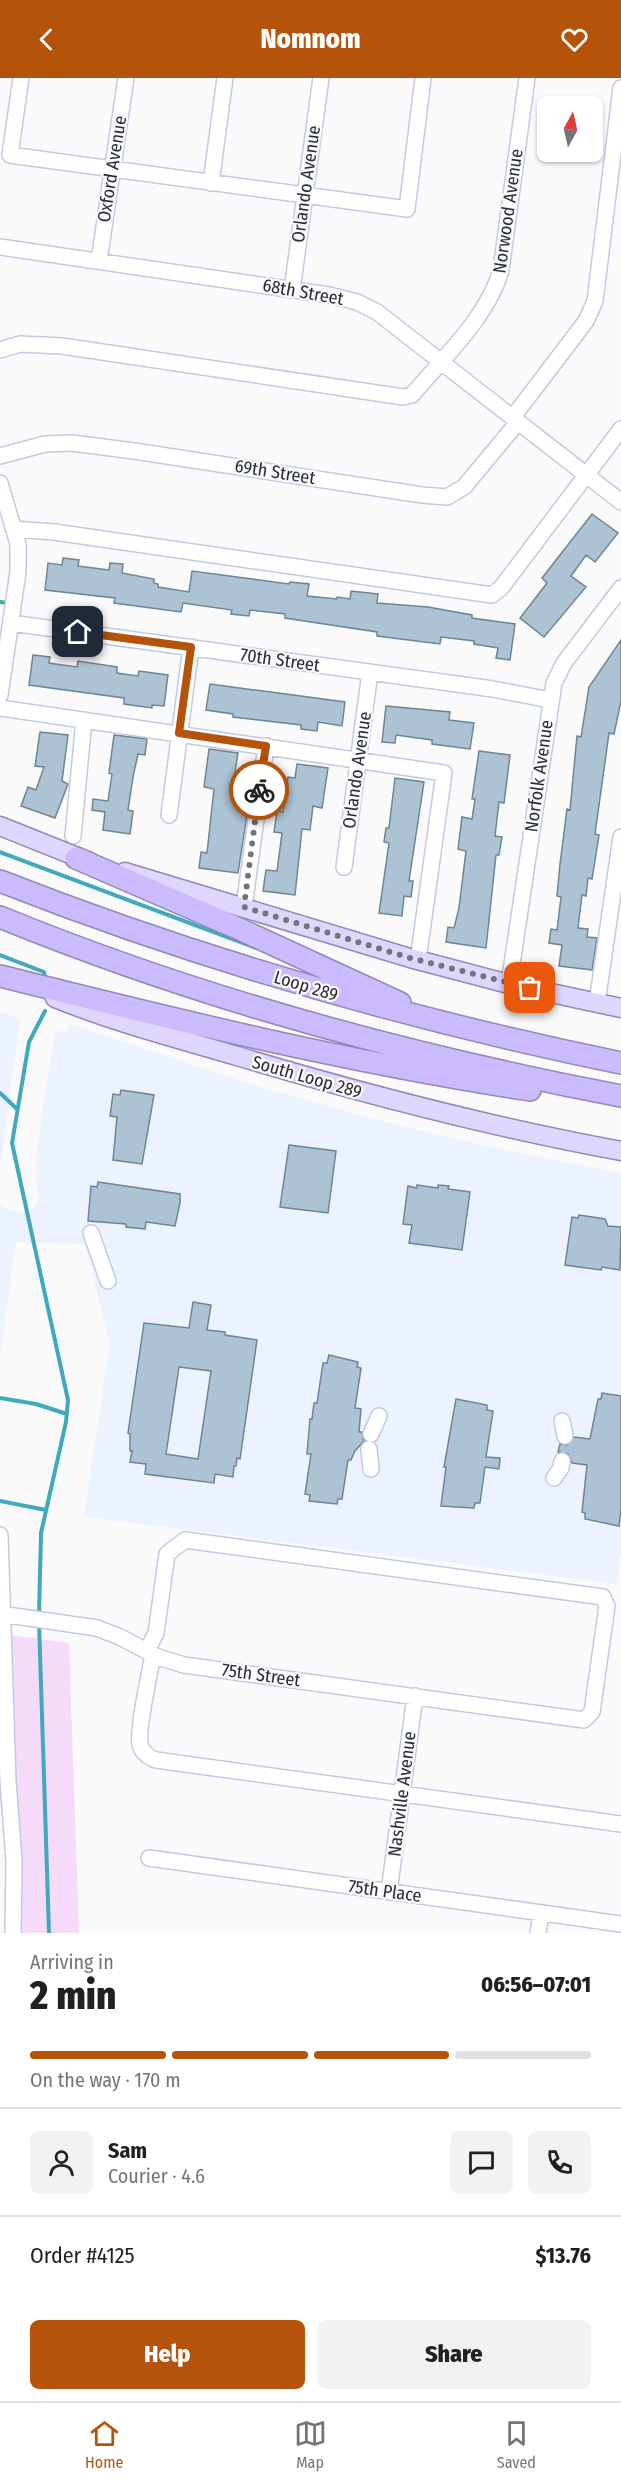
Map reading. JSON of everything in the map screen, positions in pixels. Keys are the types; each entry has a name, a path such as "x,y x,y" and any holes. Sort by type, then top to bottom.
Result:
{"highway":[{"path":"76,858 305,958 435,1022"},
{"name":"Loop 289","path":"0,881 213,958 327,993 435,1022 621,1063"},
{"name":"Loop 289","path":"0,917 158,975 331,1028 543,1081 615,1095"},
{"path":"0,977 176,1020 425,1072 543,1092 615,1095"}],"main road":[{"path":"0,826 76,858 418,960 509,984 621,1008"},
{"name":"South Loop 289","path":"0,977 59,1000 174,1038 370,1095 465,1119 621,1151"}],"street":[{"path":"21,78 10,155 407,209 423,78"},
{"name":"Oxford Avenue","path":"99,261 126,78"},
{"path":"211,183 225,78"},
{"name":"Orlando Avenue","path":"292,290 321,78"},
{"name":"Norwood Avenue","path":"0,350 20,344 62,346 404,397 412,395 477,318 496,286 501,270 527,78"},
{"name":"69th Street","path":"0,456 45,444 72,443 422,495 447,497 464,488 586,321 595,301 621,88"},
{"name":"68th Street","path":"0,247 292,290 357,302 376,312 621,502"},
{"path":"14,529 54,532 492,595 501,588 621,429"},
{"path":"0,483 18,544 18,572 0,695"},
{"name":"Norfolk Avenue","path":"509,984 554,682 564,663 621,588"},
{"name":"70th Street","path":"10,622 493,689 550,700"},
{"path":"169,815 191,647"},
{"name":"Orlando Avenue","path":"344,867 370,672"},
{"path":"0,708 444,773 418,960"},
{"path":"73,836 84,720"},
{"path":"244,907 266,746"},
{"path":"597,1003 621,837"},
{"path":"91,1233 108,1281"},
{"path":"371,1469 370,1441 378,1416"},
{"path":"554,1478 561,1468 562,1461"},
{"path":"0,1535 2,1705 14,1860 13,1933"},
{"name":"75th Street","path":"1,1614 98,1628 150,1652 184,1665 584,1720 592,1712 607,1606 603,1597 184,1540 167,1554 156,1633 150,1652"},
{"path":"150,1652 140,1744 148,1756 156,1760 621,1824"},
{"name":"Nashville Avenue","path":"389,1892 415,1696"},
{"name":"75th Place","path":"149,1858 621,1924"},
{"path":"538,1933 541,1913"}],"shaded area":[{"path":"0,1012 20,1019 0,1165"},
{"path":"71,1024 260,1087 389,1123 491,1147 621,1173 621,1554 617,1584 84,1517 110,1343 85,1244 16,1242 0,1357 0,1204 7,1209 24,1213 39,1201 35,1168 55,1030 66,1033"},
{"path":"10,1635 69,1643 79,1933 17,1933 19,1860"}],"building":[{"path":"592,514 618,533 595,562 586,555 571,576 586,587 544,637 520,618 547,583 542,578"},
{"path":"63,558 79,560 78,566 109,570 110,563 123,564 122,573 154,579 158,587 189,592 192,571 289,584 290,582 309,584 307,596 350,599 351,591 378,594 377,603 428,607 472,615 472,618 515,624 510,660 496,658 498,648 474,644 474,641 441,637 440,644 377,636 377,632 285,618 285,614 250,610 249,616 231,614 232,610 183,603 181,612 114,603 115,598 45,590 48,563 62,565"},
{"path":"621,640 621,701 614,734 609,733 595,834 599,835 592,879 588,878 586,896 582,895 578,928 588,929 587,937 597,938 592,970 559,966 562,945 549,943 551,929 557,930 561,897 557,896 560,864 567,809 570,810 577,736 581,737 589,687"},
{"path":"33,655 50,657 49,663 77,667 78,661 117,667 117,673 138,676 139,671 168,675 164,706 152,705 152,708 124,704 124,698 29,685"},
{"path":"210,684 345,702 342,726 318,722 317,731 301,729 301,725 233,717 233,714 206,710"},
{"path":"386,706 450,712 449,720 474,723 470,749 432,744 432,740 396,735 395,743 382,742"},
{"path":"40,732 68,735 62,781 68,784 55,818 21,806 28,787 36,790 44,767 35,766"},
{"path":"114,735 147,739 145,755 138,754 133,777 128,810 133,811 130,834 103,830 105,812 92,810 93,799 108,801"},
{"path":"209,749 238,753 234,779 242,780 239,801 249,802 238,873 199,868 201,852 207,853 214,789 204,787"},
{"path":"479,751 510,755 504,803 499,802 495,836 502,837 499,855 496,855 486,948 446,942 448,927 454,928 459,908 466,851 458,849 462,817 472,819 475,799 472,799"},
{"path":"297,764 328,768 322,808 313,806 310,830 302,829 295,895 263,891 266,870 277,871 282,833 274,832 277,811 283,812 288,777 295,778"},
{"path":"395,778 424,782 409,881 413,881 411,897 404,896 402,916 379,913 389,843 384,842 386,828 389,828"},
{"path":"121,1090 154,1095 142,1164 113,1160 117,1117 110,1116 113,1094 120,1095"},
{"path":"289,1145 336,1151 328,1213 280,1207"},
{"path":"98,1182 180,1194 175,1226 146,1222 145,1229 126,1227 126,1224 88,1221 91,1186 97,1187"},
{"path":"417,1185 438,1188 438,1185 449,1186 448,1189 470,1192 462,1250 409,1243 412,1225 403,1224 408,1186 417,1188"},
{"path":"579,1215 605,1219 608,1226 621,1227 620,1270 565,1265 572,1217 578,1218"},
{"path":"193,1302 211,1305 207,1330 257,1340 240,1459 237,1458 233,1477 215,1474 214,1483 145,1474 146,1464 130,1462 132,1451 130,1451 130,1434 128,1433 144,1323 189,1328","holes":["179,1367 211,1371 198,1459 166,1454"]},
{"path":"329,1355 358,1362 357,1367 361,1368 355,1408 361,1409 359,1432 362,1432 364,1441 351,1460 348,1460 342,1499 338,1499 337,1504 309,1501 310,1495 305,1494 311,1454 307,1454 310,1419 312,1419 314,1403 317,1403 323,1363 327,1363"},
{"path":"602,1393 621,1396 619,1526 585,1519 585,1513 582,1512 587,1465 572,1463 568,1454 558,1452 560,1444 567,1445 574,1437 590,1439 598,1399 601,1399"},
{"path":"456,1399 487,1405 487,1410 493,1411 486,1457 500,1458 499,1469 485,1467 480,1503 475,1503 474,1508 441,1506 446,1467 444,1467"}],"waterway":[{"path":"0,602 9,603"},
{"path":"0,852 256,948"},
{"path":"0,955 44,972 45,978"},
{"path":"39,1615 41,1533 66,1422 68,1400 12,1143 29,1042 45,1011"},
{"path":"0,1093 17,1109"},
{"path":"0,1398 36,1404 67,1414"},
{"path":"0,1501 46,1510"},
{"path":"39,1622 49,1933"}],"way so far":[{"path":"259,790 244,907 410,958 530,988"}],"route":[{"path":"78,632 191,647 179,733 266,746 259,790"}]}
